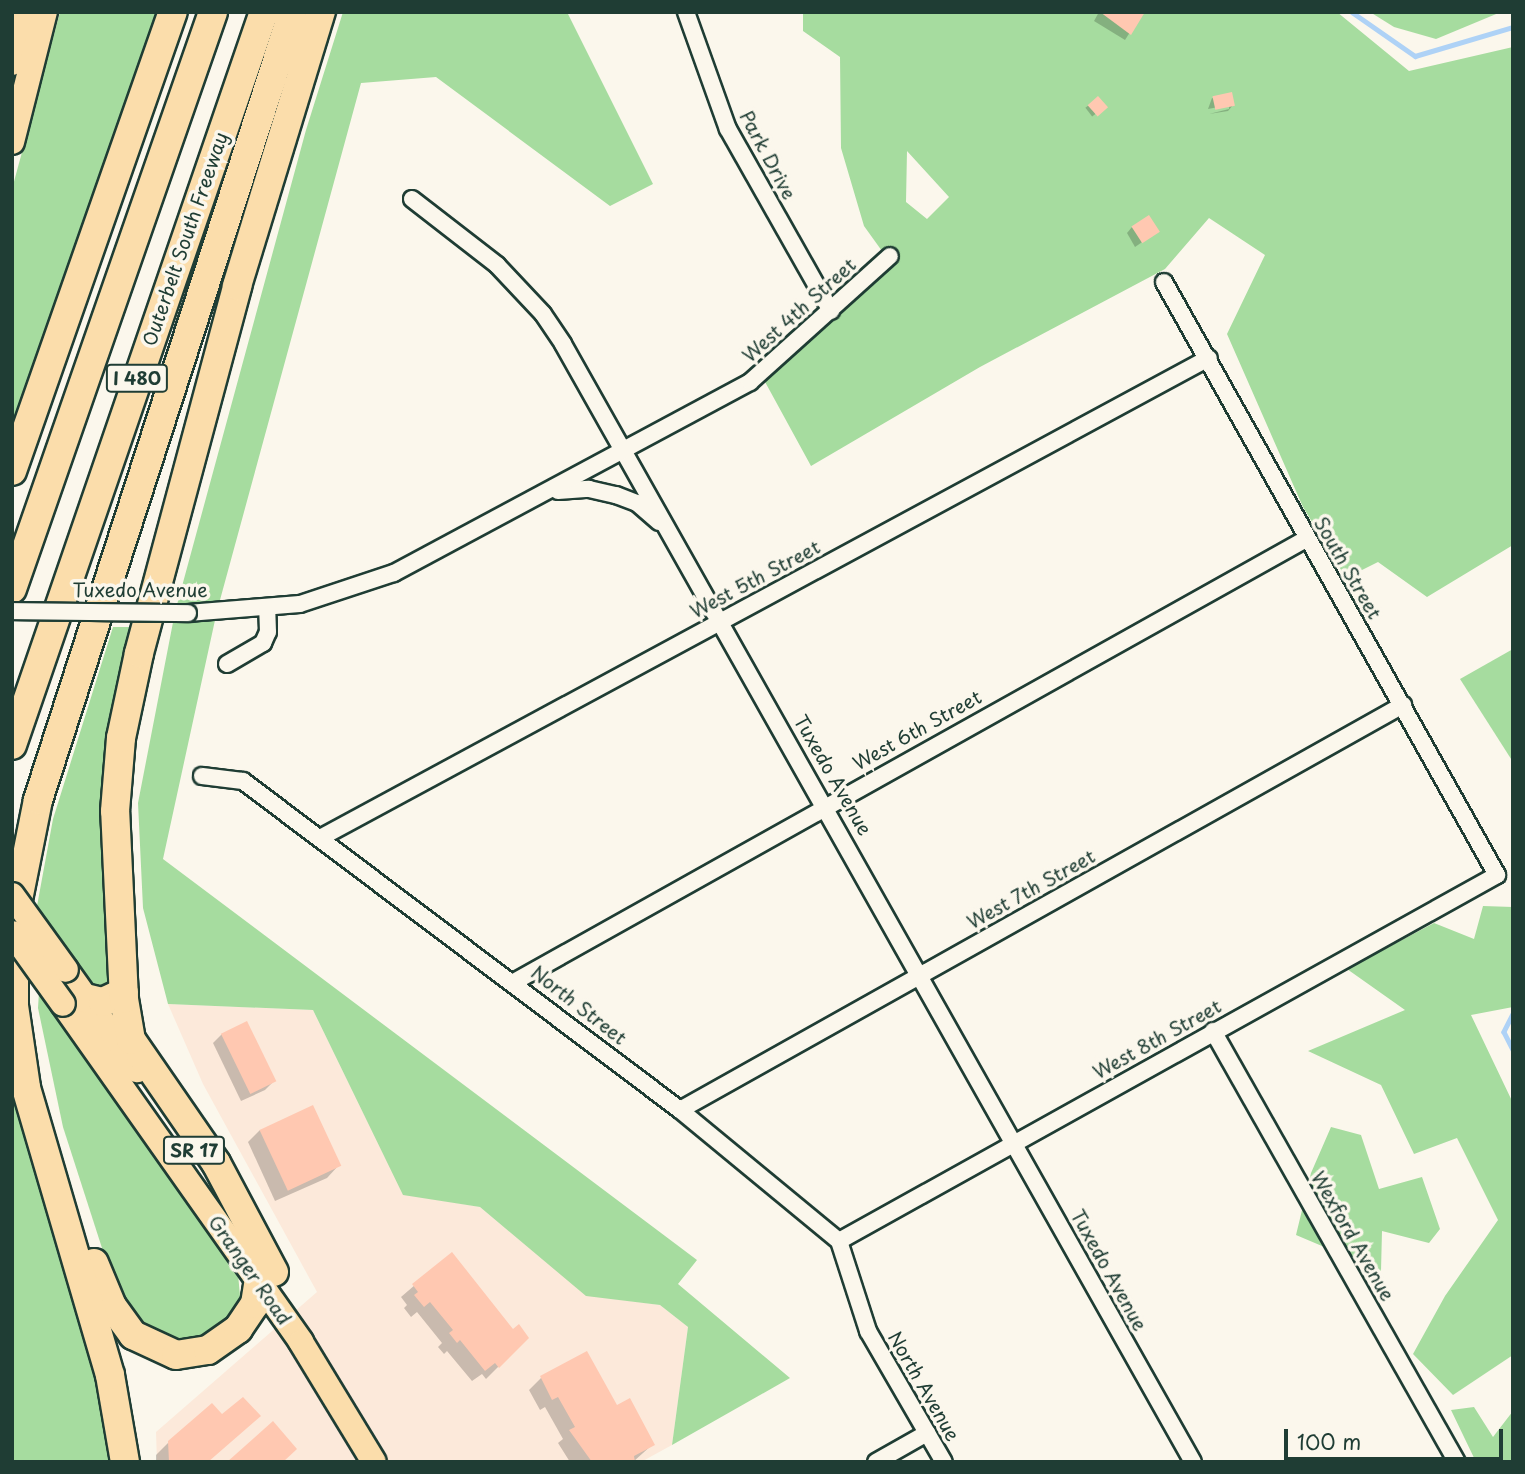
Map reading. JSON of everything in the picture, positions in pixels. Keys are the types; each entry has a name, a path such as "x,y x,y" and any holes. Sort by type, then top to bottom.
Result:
{"highway":[{"path":"12,471 173,12"},
{"name":"I 480","path":"12,589 213,12"},
{"name":"Outerbelt South Freeway","path":"12,745 264,12"},
{"path":"125,1462 110,1375 35,1119 17,1032 12,977 14,920 31,829 293,12"},
{"path":"35,1119 62,1167 104,1290 133,1335 163,1352 191,1355 208,1350 248,1316 266,1278 216,1163 136,1049 128,1030 115,830 123,730 139,653 230,312 321,12"},
{"path":"74,1001 103,1002 124,992"}],"main road":[{"path":"12,63 25,12"},
{"path":"12,142 45,12"},
{"name":"Granger Road","path":"12,895 66,970 74,1001"},
{"name":"Granger Road","path":"12,933 74,1001 266,1278 301,1342 374,1462"}],"street":[{"name":"Park Drive","path":"686,12 728,129 831,311"},
{"path":"412,200 497,265 543,314 624,453"},
{"name":"West 4th Street","path":"624,453 750,382 890,256"},
{"name":"South Street","path":"1164,282 1497,875"},
{"name":"West 5th Street","path":"320,838 1209,358"},
{"name":"Tuxedo Avenue","path":"12,611 188,612 267,609 330,597 394,573 624,453 826,805 1193,1462"},
{"path":"542,496 566,489 616,495 637,503 671,536"},
{"name":"West 6th Street","path":"514,982 826,805 1306,539"},
{"path":"227,664 263,643 268,632 267,609"},
{"name":"West 7th Street","path":"680,1110 1403,705"},
{"name":"North Street","path":"202,776 243,781 514,982 680,1110 839,1241"},
{"name":"West 8th Street","path":"839,1241 1497,875"},
{"name":"Wexford Avenue","path":"1213,1031 1457,1462"},
{"name":"North Avenue","path":"839,1241 867,1331 944,1462"},
{"path":"876,1462 927,1433"}],"shaded area":[{"path":"168,1004 313,1010 403,1194 480,1207 586,1295 660,1305 688,1327 672,1445 641,1462 157,1462 156,1432 317,1292 203,1084"}],"green space":[{"path":"60,12 156,12 12,423 12,189"},
{"path":"343,12 567,12 653,184 610,206 436,77 361,83 217,611 163,859 697,1260 678,1284 790,1378 672,1445 688,1327 660,1305 586,1296 480,1207 403,1195 313,1010 168,1004 143,908 138,803 175,612 306,130"},
{"path":"803,12 1337,12 1409,71 1513,47 1513,545 1427,597 1378,562 1346,578 1303,507 1227,334 1265,255 1209,218 1165,269 980,367 811,466 764,380 887,258 864,226 841,148 840,57 803,31","holes":["907,151 949,197 927,219 906,202"]},
{"path":"1370,12 1501,12 1436,39 1394,27"},
{"path":"113,627 135,627 119,688 100,836 107,912 140,1021 187,1111 181,1115 37,906 53,819"},
{"path":"1513,649 1513,762 1460,679"},
{"path":"1483,906 1513,907 1513,1007 1471,1015 1513,1103 1513,1355 1453,1395 1413,1354 1445,1296 1498,1220 1457,1138 1414,1154 1381,1085 1308,1051 1405,1010 1347,969 1434,923 1474,939"},
{"path":"39,992 238,1274 240,1296 233,1320 206,1340 161,1342 121,1307 63,1127 38,1008"},
{"path":"12,1051 23,1114 52,1228 101,1389 111,1462 12,1462"},
{"path":"1331,1127 1361,1135 1379,1189 1422,1177 1440,1229 1429,1243 1382,1231 1381,1271 1296,1235 1311,1173"},
{"path":"1474,1407 1493,1437 1513,1411 1513,1462 1476,1462 1451,1410"}],"building":[{"path":"1100,12 1145,12 1131,35"},
{"path":"1232,92 1235,106 1215,110 1212,96"},
{"path":"1098,96 1108,107 1098,117 1088,105"},
{"path":"1149,215 1160,232 1142,243 1131,226"},
{"path":"247,1021 276,1081 250,1094 221,1034"},
{"path":"313,1105 341,1166 288,1191 260,1130"},
{"path":"452,1252 513,1329 519,1324 529,1338 499,1368 495,1363 485,1371 460,1340 457,1343 449,1333 453,1330 430,1302 424,1307 414,1295 418,1292 412,1284"},
{"path":"587,1351 617,1405 630,1398 655,1445 634,1456 635,1462 592,1462 569,1430 575,1427 558,1397 552,1400 540,1376"},
{"path":"243,1397 261,1416 208,1462 169,1462 168,1441 212,1403 222,1414"},
{"path":"273,1421 297,1449 283,1462 227,1462"}],"waterway":[{"path":"1352,12 1415,56 1513,27"},
{"path":"1513,1014 1504,1032 1513,1050"}]}
